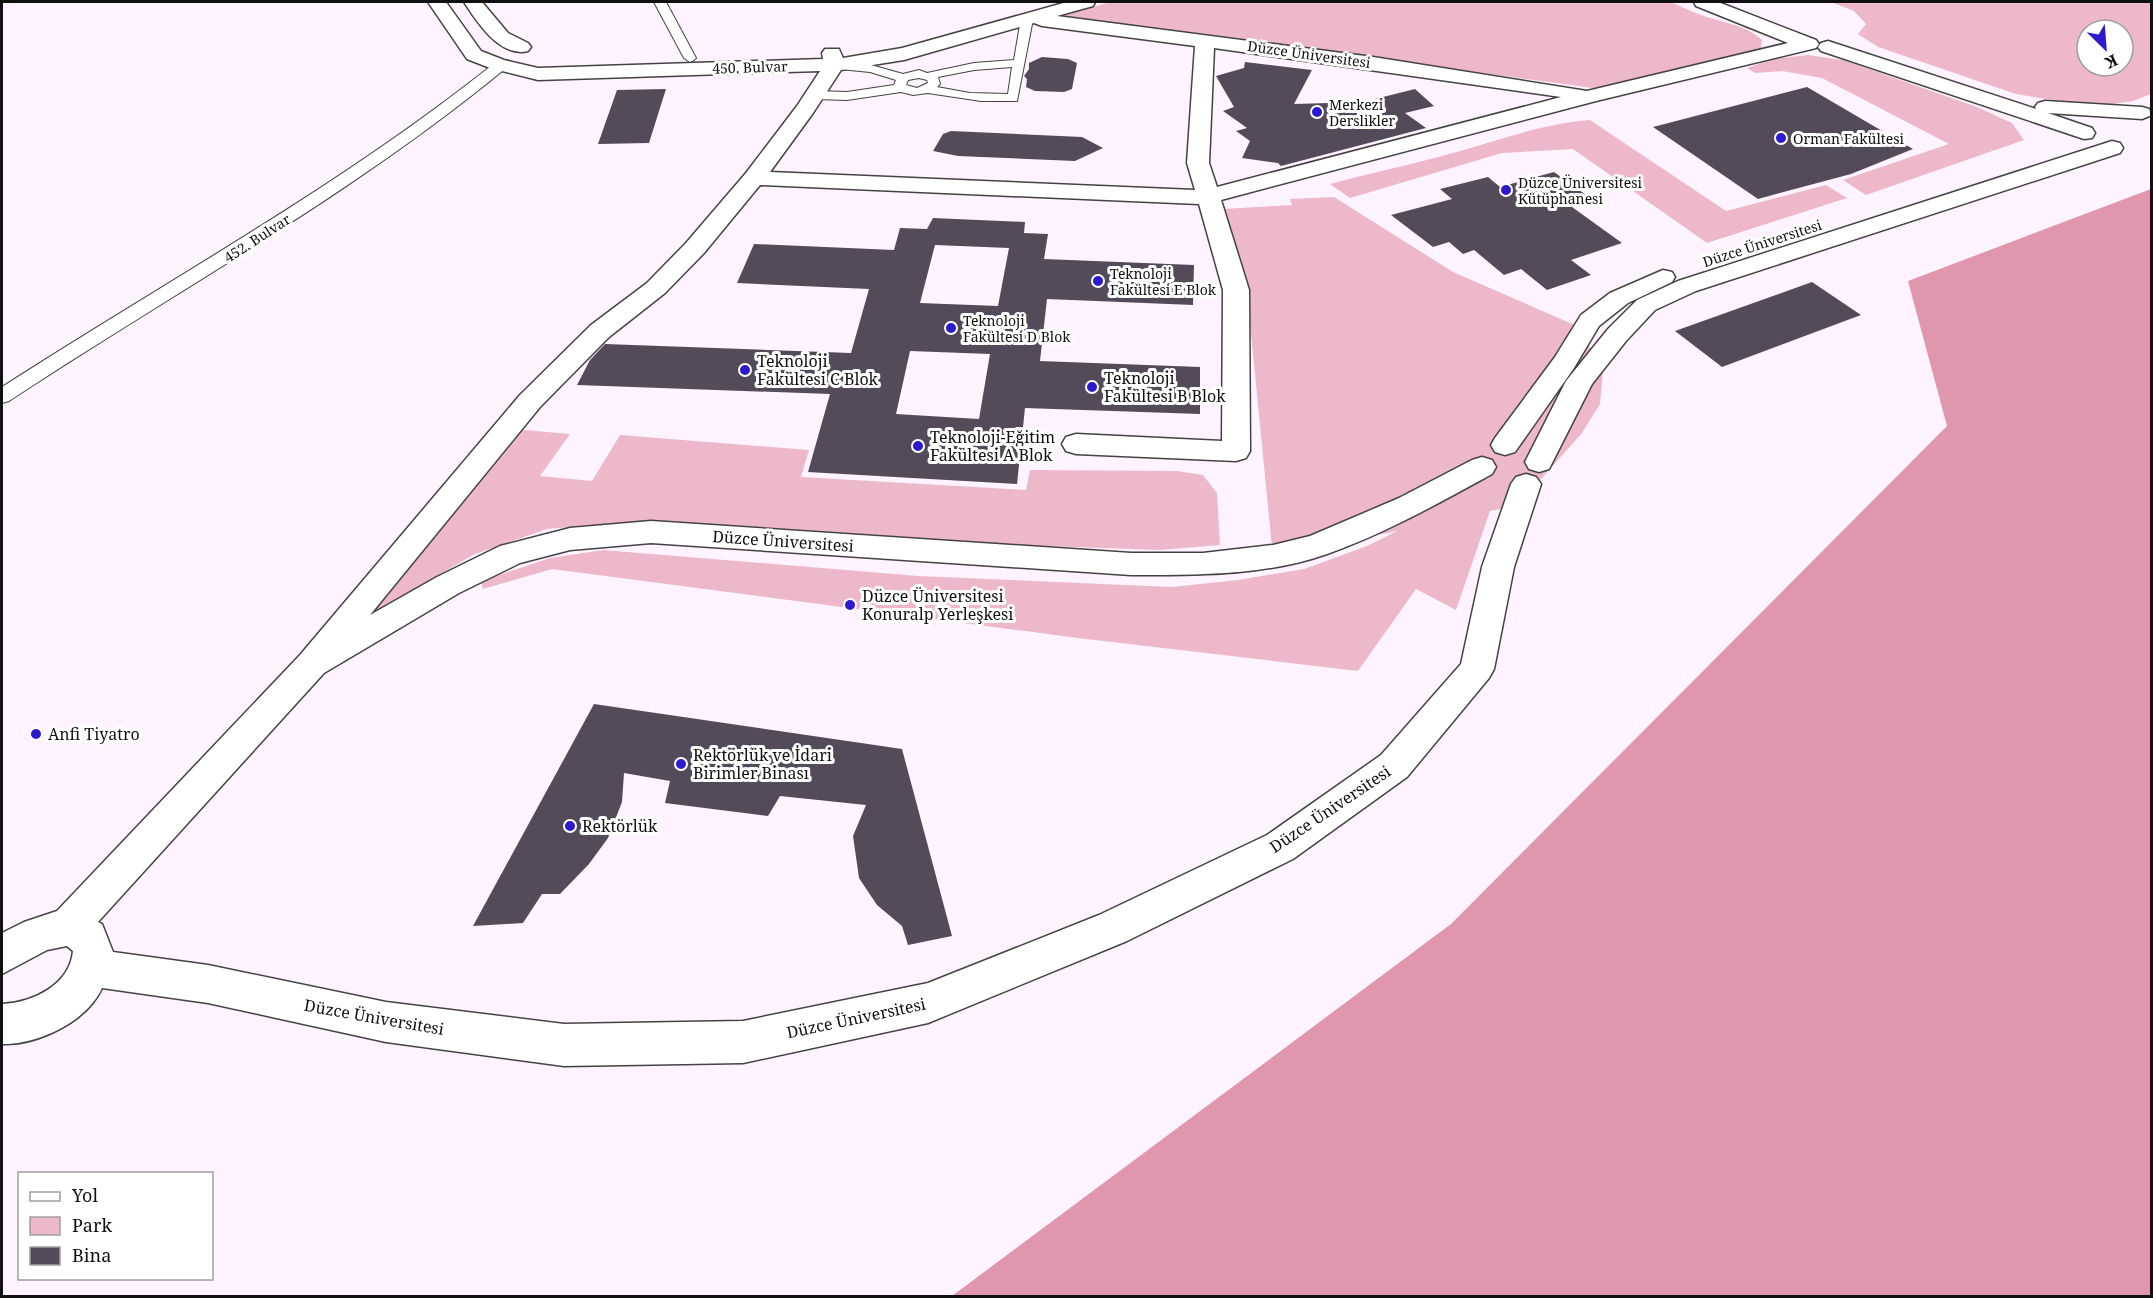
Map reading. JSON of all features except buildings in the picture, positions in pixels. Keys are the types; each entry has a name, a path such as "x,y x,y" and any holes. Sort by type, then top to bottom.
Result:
{"street":[{"name":"450. Bulvar","path":"437,2 474,54 499,64 538,74 904,54 1020,14 1043,2"},
{"name":"450. Bulvar","path":"473,2 501,37 536,50 613,60 833,59"},
{"path":"660,2 690,58"},
{"name":"450. Bulvar","path":"1020,14 1086,2"},
{"path":"1702,2 2026,108 2121,131"},
{"path":"1729,2 1818,41"},
{"path":"815,95 848,96 903,83 919,74 956,96 985,99 1012,98 1019,64 1020,14"},
{"name":"Düzce Üniversitesi","path":"1020,14 1591,96"},
{"path":"1077,444 1236,451 1236,290 1206,197 1198,163 1205,41"},
{"path":"754,178 1206,197 1591,96 1818,41"},
{"path":"499,64 517,64 529,60 536,50"},
{"path":"833,59 871,69 903,83"},
{"name":"Düzce Üniversitesi","path":"67,928 312,664 396,559 530,401 600,331 656,288 695,248 754,178 815,95 833,59"},
{"path":"929,82 958,69 997,63 1019,64"},
{"name":"452. Bulvar","path":"2,396 108,328 229,256 378,159 422,128 499,64"},
{"path":"2026,108 2121,131"},
{"path":"2026,108 2038,139"},
{"name":"Düzce Üniversitesi","path":"1505,445 1528,409 1567,359 1584,327 1605,308 1633,289 1701,262 2121,131"},
{"name":"Düzce Üniversitesi","path":"91,968 208,984 387,1022 564,1045 743,1042 928,1003 1113,928 1280,847 1394,766 1477,669 1498,567 1533,473 1580,381 1617,335 1646,305 1698,282 2121,131"},
{"path":"1505,445 1525,450 1533,473 1505,484 1487,474 1480,460 1487,449 1505,445"},
{"name":"Düzce Üniversitesi","path":"312,664 448,585 511,554 570,539 651,532 1131,564 1203,564 1274,556 1317,546 1410,505 1482,467"},
{"path":"2,955 32,935 67,928 80,932 90,940 93,953 91,968 81,984 66,1000 47,1013 20,1023 2,1024"}],"green space":[{"path":"1110,2 1670,2 1744,28 1762,40 1761,48 1633,82 1593,88 1063,16"},
{"path":"1831,2 2151,2 2151,94 2133,101 2093,107 2016,94 1878,47 1858,34 1866,24 1854,11"},
{"path":"1808,55 1843,60 1977,107 2012,123 2024,140 1866,195 1843,180 1949,144 1822,78 1782,71 1755,73 1747,68 1773,59"},
{"path":"1590,120 1726,211 1826,185 1847,198 1707,243 1573,149 1502,153 1350,198 1330,184 1552,125"},
{"path":"1334,197 1453,272 1579,327 1603,371 1600,404 1582,433 1518,505 1490,511 1456,610 1416,589 1358,671 1078,638 552,569 483,589 481,581 550,558 603,550 918,576 1172,587 1238,580 1304,569 1367,546 1397,531 1273,557 1248,303 1221,209 1292,205 1290,199"},
{"path":"513,429 570,434 540,476 592,481 620,435 809,450 801,477 1026,490 1030,470 1177,471 1203,475 1217,493 1220,545 1160,550 956,543 643,521 547,529 475,554 357,621"}],"shaded area":[{"path":"2151,189 2151,1296 952,1296 1451,924 1947,426 1908,281"}],"place":[{"name":"Merkezi Derslikler","path":"1317,112"},
{"name":"Orman Fakültesi","path":"1781,138"},
{"name":"Düzce Üniversitesi Kütüphanesi","path":"1506,190"},
{"name":"Teknoloji Fakültesi E Blok","path":"1098,281"},
{"name":"Teknoloji Fakültesi D Blok","path":"951,328"},
{"name":"Teknoloji Fakültesi C Blok","path":"745,370"},
{"name":"Teknoloji Fakültesi B Blok","path":"1092,387"},
{"name":"Teknoloji-Eğitim Fakültesi A Blok","path":"918,446"},
{"name":"Düzce Üniversitesi Konuralp Yerleşkesi","path":"850,605"},
{"name":"Anfi Tiyatro","path":"36,734"},
{"name":"Rektörlük ve İdari Birimler Binası","path":"681,764"},
{"name":"Rektörlük","path":"570,826"}]}
